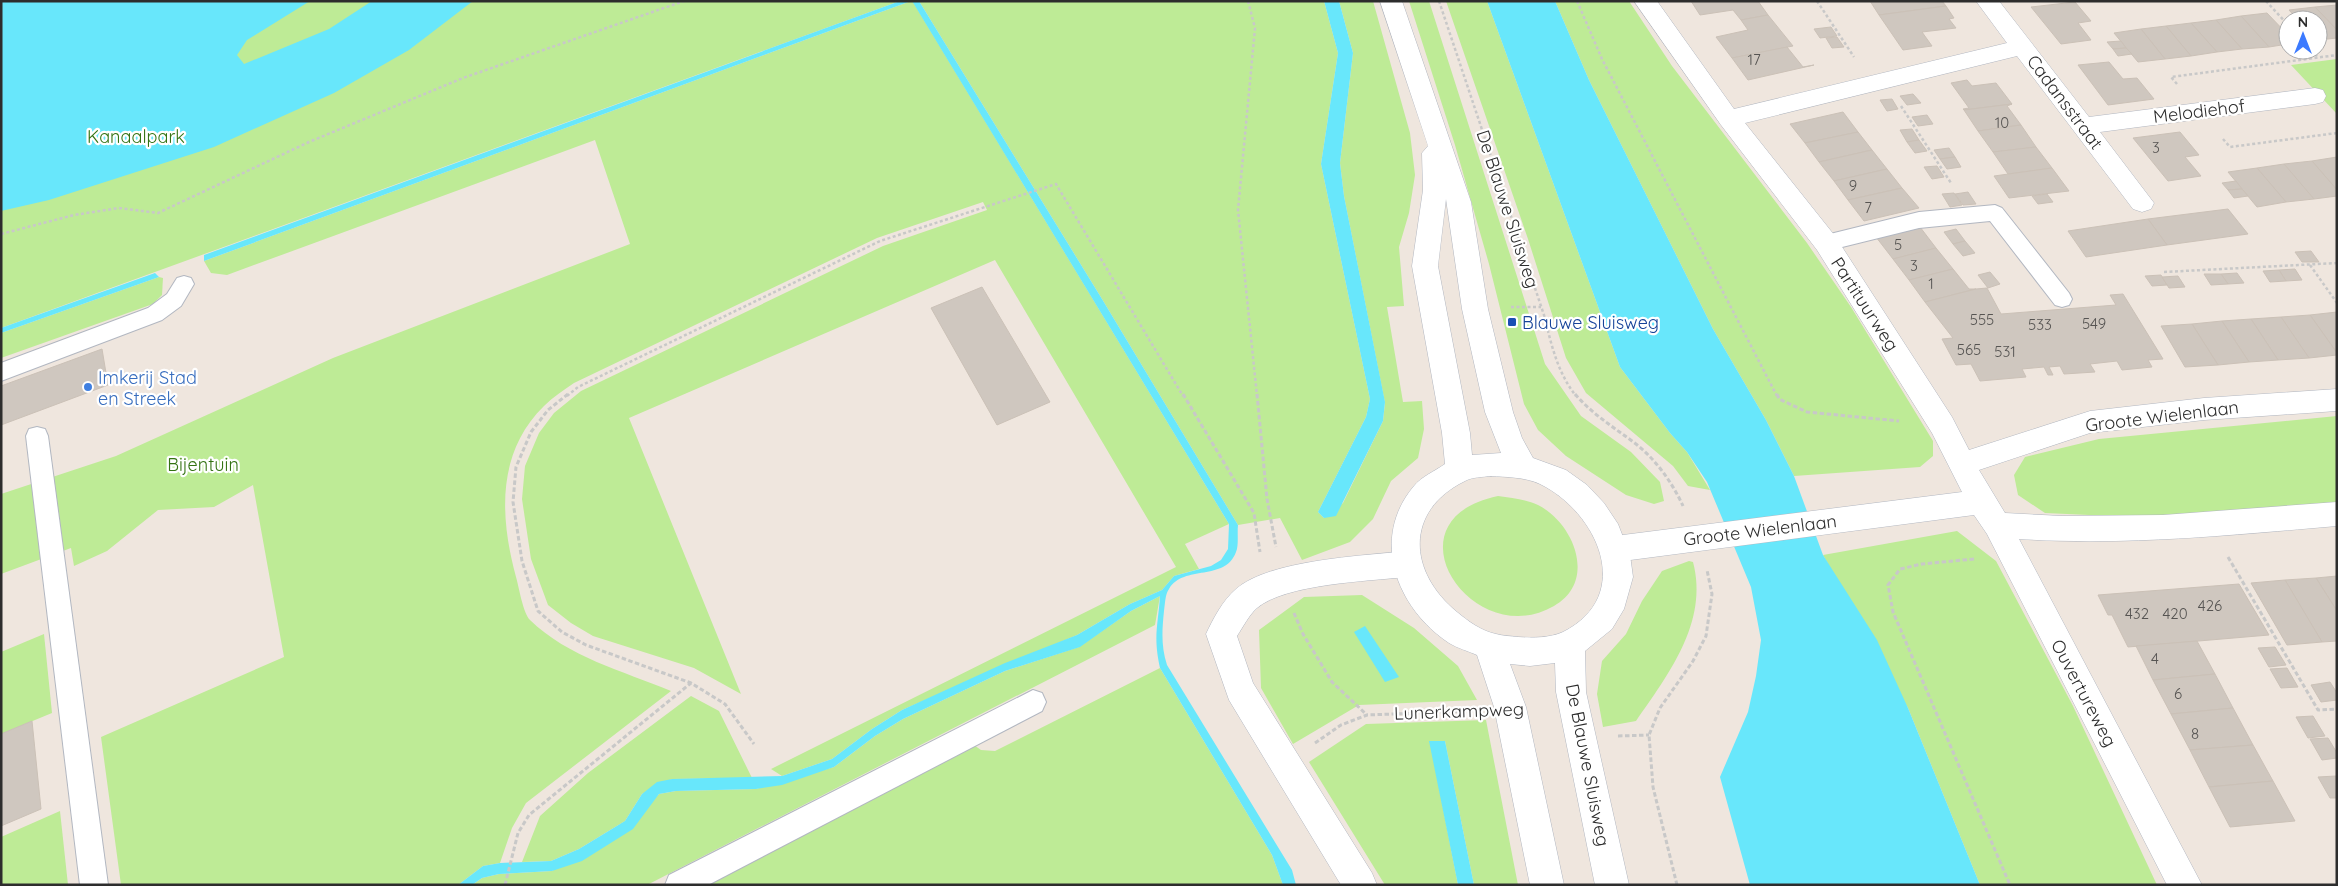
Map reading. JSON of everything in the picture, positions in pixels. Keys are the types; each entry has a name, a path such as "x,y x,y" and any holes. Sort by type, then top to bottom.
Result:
{"street":[{"path":"1391,1 1433,130 1459,202 1475,308 1499,412 1508,441 1524,467"},
{"name":"Partituurweg","path":"1645,1 1729,119 1826,243 1942,425 1989,514"},
{"name":"Cadansstraat","path":"1987,1 2142,203"},
{"path":"1729,119 2022,47"},
{"name":"Melodiehof","path":"2083,126 2316,96"},
{"path":"1433,130 1435,190 1425,266 1456,433 1459,470"},
{"name":"Groote Wielenlaan","path":"1962,464 2090,422 2204,409 2337,400"},
{"path":"1491,464 1524,467 1555,478 1582,496 1602,521 1615,549 1618,571 1615,593 1606,614 1590,631 1570,644 1545,652 1517,653 1489,647 1465,638 1444,623 1426,605 1414,586 1406,564 1405,534 1414,507 1433,485 1459,470 1491,464"},
{"name":"Groote Wielenlaan","path":"1615,549 1905,512 1989,514"},
{"path":"1989,514 2062,529 2163,528 2337,514"},
{"name":"Ouvertureweg","path":"1989,514 2013,554 2185,885"},
{"path":"1360,885 1240,690 1221,634 1247,599 1274,585 1337,572 1406,564"},
{"name":"De Blauwe Sluisweg","path":"1570,644 1571,692 1612,885"},
{"path":"1489,647 1510,709 1547,885"}],"lane":[{"path":"1826,243 1918,220 1995,213 2062,298"},
{"path":"1,372 155,314 174,300 184,284"},
{"path":"37,436 94,885"},
{"path":"679,885 1034,702"}],"path":[{"path":"1,234 74,215 119,208 158,213 309,142 454,82 684,1"},
{"path":"1248,1 1255,28 1238,210 1274,585"},
{"name":"De Blauwe Sluisweg","path":"1439,1 1544,315 1556,358 1568,384 1590,411 1639,446 1676,488 1703,537 1712,594 1706,636 1693,661 1660,708 1648,735 1653,787 1677,885"},
{"path":"1577,1 1602,59 1780,399 1807,412 1942,425"},
{"path":"1817,1 1951,183"},
{"path":"2266,1 2278,14"},
{"path":"2303,60 2171,77 2230,147 2337,133"},
{"path":"754,744 725,704 691,683 586,644 562,632 538,611 522,561 513,502 516,467 531,432 548,410 578,387 880,241 1056,184 1254,513 1274,585 1332,682 1367,715"},
{"path":"2164,272 2337,263"},
{"path":"2310,264 2337,302"},
{"path":"2210,524 2318,710 2337,709"},
{"path":"2010,885 1893,612 1888,585 1900,569 1922,564 2013,554"},
{"path":"506,883 518,833 529,815 691,683"},
{"name":"Lunerkampweg","path":"1286,764 1341,725 1367,715 1510,709"},
{"path":"1580,738 1648,735"}],"green space":[{"name":"Kanaalpark","path":"1,1 900,1 1,328"},
{"name":"Bijentuin","path":"911,1 1229,524 1185,544 1199,569 1174,576 1162,590 1130,604 1077,635 902,710 872,729 832,759 782,776 771,769 1176,567 995,260 629,418 741,694 694,668 593,636 571,623 548,605 531,559 522,499 525,466 539,433 554,413 581,391 883,246 987,210 983,202 877,238 574,383 547,403 528,424 517,444 510,465 505,509 511,555 525,612 530,620 561,644 615,670 671,691 526,803 512,828 500,863 483,866 458,885 121,885 101,737 284,657 253,485 214,507 158,510 107,551 74,566 71,548 1,574 1,494 116,456 333,358 630,244 595,140 227,275 211,273 204,261"},
{"path":"919,1 1324,1 1338,53 1321,164 1370,399 1366,417 1318,512 1324,518 1343,503 1383,421 1385,403 1344,196 1340,163 1353,53 1339,1 1373,1 1410,133 1415,175 1409,213 1399,247 1404,306 1387,307 1403,402 1422,401 1424,429 1418,458 1391,481 1373,519 1350,542 1302,560 1280,518 1238,525"},
{"path":"1409,1 1429,1 1545,364 1581,416 1631,452 1660,482 1664,501 1654,504 1626,495 1566,456 1538,430 1524,404 1489,264 1455,145"},
{"path":"1446,1 1487,1 1620,367 1670,433 1687,452 1710,490 1688,486 1673,466 1586,393 1566,358 1528,239"},
{"path":"1555,1 1629,1 1672,66 1807,243 1851,307 1933,441 1933,456 1920,467 1794,476 1766,420 1713,329 1589,80"},
{"path":"2337,59 2337,114 2291,65"},
{"path":"159,277 163,278 162,295 153,304 1,358 1,333"},
{"path":"2337,416 2337,502 2156,518 2045,513 2018,495 2014,475 2025,457 2099,439"},
{"path":"1498,496 1523,500 1538,505 1562,525 1571,539 1578,569 1575,583 1567,596 1554,606 1524,616 1495,612 1470,598 1452,578 1443,554 1446,530 1464,510"},
{"path":"1957,531 1996,561 2073,706 2157,885 1980,885 1908,708 1823,555"},
{"path":"1689,561 1693,562 1696,584 1695,606 1690,627 1682,647 1661,685 1636,721 1603,727 1597,694 1602,661 1626,634 1642,601 1662,571"},
{"path":"1362,595 1414,628 1458,666 1477,700 1359,705 1293,744 1261,688 1259,630 1304,597"},
{"path":"1160,596 1155,625 647,885 472,885 482,878 499,874 552,871 650,804 659,794 676,791 756,789 834,767 875,736 903,719 1005,671 1079,647 1131,611"},
{"path":"44,634 52,713 1,734 1,652"},
{"path":"1160,668 1272,855 1283,885 700,885 971,743 981,750 995,751"},
{"path":"691,696 719,711 752,778 672,779 642,794 625,821 579,849 551,861 522,862 540,816 588,773"},
{"path":"1486,720 1518,885 1474,885 1445,741 1430,741 1458,885 1385,885 1309,762 1366,724"},
{"path":"60,811 68,885 1,885 1,837"}],"water":[{"path":"1,1 310,1 247,40 237,55 244,64 329,29 372,1 473,1 409,50 334,93 214,147 49,200 1,211"},
{"path":"900,1 911,1 204,261 204,255"},
{"path":"912,1 919,1 1238,525 1237,549 1231,561 1223,567 1184,577 1176,581 1168,591 1165,600 1162,638 1164,651 1167,665 1292,870 1296,885 1283,885 1272,855 1160,668 1156,639 1160,596 1131,611 1080,647 1005,671 903,719 875,736 834,767 782,785 756,789 676,791 659,794 633,829 582,861 552,871 499,874 482,878 472,885 458,885 483,866 500,863 551,861 579,849 625,821 642,794 657,782 672,779 782,776 832,759 872,729 902,710 1005,663 1077,635 1130,604 1162,590 1174,576 1211,566 1221,560 1228,549 1229,524"},
{"path":"1324,1 1339,1 1353,53 1340,163 1344,196 1385,402 1383,421 1336,516 1324,518 1318,512 1366,417 1370,399 1321,164 1338,53"},
{"path":"1487,1 1555,1 1589,80 1713,329 1766,420 1794,476 1823,555 1877,640 1908,708 1980,885 1750,885 1720,777 1748,712 1756,676 1761,640 1751,587 1707,482 1687,452 1670,433 1620,367"},
{"path":"155,273 159,277 1,333 1,328"},
{"path":"1365,626 1399,677 1385,682 1354,632"},
{"path":"1429,741 1445,741 1474,885 1458,885"}],"building":[{"path":"1691,1 1758,1 1768,15 1741,20 1733,10 1700,15"},
{"path":"1870,1 1942,1 1946,6 1879,15"},
{"path":"2075,2 2091,21 2078,23 2091,40 2061,44 2031,7"},
{"path":"2337,5 2337,30 2328,21 2328,10 2318,10 2315,7"},
{"path":"1946,6 1954,18 1949,19 1956,28 1922,32 1932,46 1903,50 1879,15"},
{"path":"2315,7 2318,10 2289,10"},
{"path":"2267,13 2278,25 2278,46 2269,47 2241,16"},
{"path":"1768,15 1793,46 1732,58 1716,37 1748,30 1741,20"},
{"path":"2241,16 2269,47 2242,49 2216,20"},
{"path":"2216,20 2242,49 2217,52 2191,23"},
{"path":"2328,21 2337,30 2337,38 2328,39"},
{"path":"2191,23 2217,52 2191,56 2166,26"},
{"path":"2166,26 2191,56 2165,59 2141,29"},
{"path":"1831,27 1837,36 1820,38 1814,29"},
{"path":"2141,29 2165,59 2138,62 2114,33"},
{"path":"1837,37 1844,47 1832,48 1826,38"},
{"path":"2121,41 2126,48 2113,49 2107,42"},
{"path":"1787,47 1803,67 1814,65 1748,80 1732,58"},
{"path":"2126,48 2132,54 2118,56 2113,49"},
{"path":"2109,62 2123,79 2137,78 2154,99 2108,105 2078,65"},
{"path":"1967,80 1972,86 1996,83 2012,104 1964,110 1969,108 1951,83"},
{"path":"1913,94 1921,103 1907,105 1900,96"},
{"path":"1892,99 1898,109 1887,111 1880,100"},
{"path":"2012,104 2007,106 2021,125 1978,131 1964,110"},
{"path":"1843,112 1858,132 1805,143 1790,124"},
{"path":"1927,115 1933,124 1918,126 1912,117"},
{"path":"2021,125 2036,147 1993,152 1978,131"},
{"path":"1912,129 1919,140 1907,142 1900,130"},
{"path":"1858,132 1872,150 1819,162 1805,143"},
{"path":"2180,132 2199,155 2185,157 2201,176 2168,181 2133,138"},
{"path":"1919,140 1927,151 1915,153 1907,142"},
{"path":"2036,147 2052,168 2008,174 1993,152"},
{"path":"1949,148 1955,157 1940,159 1934,150"},
{"path":"1872,150 1887,169 1834,181 1819,162"},
{"path":"1955,157 1961,167 1947,169 1940,159"},
{"path":"2337,157 2337,190 2312,161"},
{"path":"2312,161 2337,190 2337,196 2314,199 2284,164"},
{"path":"2284,164 2314,199 2286,202 2257,168"},
{"path":"1937,166 1944,177 1932,179 1924,167"},
{"path":"2052,168 2069,191 2009,198 1994,176"},
{"path":"2257,168 2286,202 2257,207 2228,172"},
{"path":"1887,169 1902,188 1848,200 1834,181"},
{"path":"2236,181 2242,189 2228,190 2222,183"},
{"path":"1902,188 1919,208 1864,221 1848,200"},
{"path":"2242,189 2248,196 2234,198 2228,190"},
{"path":"1968,192 1976,204 1963,205 1955,194"},
{"path":"1954,193 1962,205 1950,207 1942,194"},
{"path":"2047,194 2053,202 2038,204 2032,196"},
{"path":"2228,209 2248,234 2167,245 2148,219"},
{"path":"2148,219 2167,245 2086,257 2068,231"},
{"path":"1920,227 1936,248 1893,259 1876,237"},
{"path":"1956,229 1965,241 1953,244 1944,232"},
{"path":"1965,241 1975,253 1963,256 1953,244"},
{"path":"1936,248 1953,269 1909,280 1893,259"},
{"path":"2311,251 2319,262 2302,262 2295,252"},
{"path":"1953,269 1969,289 1976,289 1925,302 1909,280"},
{"path":"2295,269 2302,280 2286,281 2279,270"},
{"path":"2279,270 2286,281 2270,282 2263,271"},
{"path":"1990,272 2000,284 1988,288 1978,275"},
{"path":"2237,273 2244,283 2228,284 2221,274"},
{"path":"2204,274 2221,274 2228,284 2211,285"},
{"path":"2161,275 2167,285 2152,286 2145,276"},
{"path":"2178,276 2185,287 2169,288 2162,277"},
{"path":"982,287 1050,402 997,425 931,308"},
{"path":"1987,288 2001,314 2116,305 2110,295 2123,294 2163,359 2148,360 2152,367 2122,370 2117,361 2090,364 2095,372 2064,374 2060,366 2049,367 2053,375 2048,375 2044,367 2022,369 2026,377 1980,381 1971,364 1956,365 1942,339 1953,338 1925,302"},
{"path":"2337,312 2337,353 2310,315"},
{"path":"2310,315 2337,355 2309,358 2281,317"},
{"path":"2281,317 2309,358 2278,360 2251,319"},
{"path":"2251,319 2278,360 2249,362 2222,321"},
{"path":"2222,321 2249,362 2218,365 2192,324"},
{"path":"2192,324 2218,365 2185,367 2161,326"},
{"path":"102,349 108,385 1,425 1,386"},
{"path":"2337,576 2337,611 2316,578"},
{"path":"2316,578 2337,611 2337,641 2322,642 2285,580"},
{"path":"2285,580 2322,642 2287,645 2251,583"},
{"path":"2239,584 2269,635 2128,647 2112,615 2108,615 2098,595"},
{"path":"2197,641 2215,674 2153,680 2136,646"},
{"path":"2275,647 2286,665 2269,667 2258,648"},
{"path":"2287,668 2298,687 2281,688 2270,669"},
{"path":"2215,674 2233,708 2171,714 2153,680"},
{"path":"2330,682 2337,693 2337,700 2321,702 2311,685"},
{"path":"2233,708 2253,745 2190,750 2171,714"},
{"path":"2313,716 2325,736 2308,738 2296,717"},
{"path":"32,721 41,809 1,826 1,734"},
{"path":"2328,738 2337,753 2337,758 2322,760 2310,739"},
{"path":"2253,745 2273,781 2209,787 2190,750"},
{"path":"2336,776 2337,798 2330,798 2318,777"},
{"path":"2273,781 2295,821 2230,827 2209,787"}],"place":[{"name":"Blauwe Sluisweg","path":"1512,322"},
{"name":"Imkerij Stad en Streek","path":"88,387"}]}
